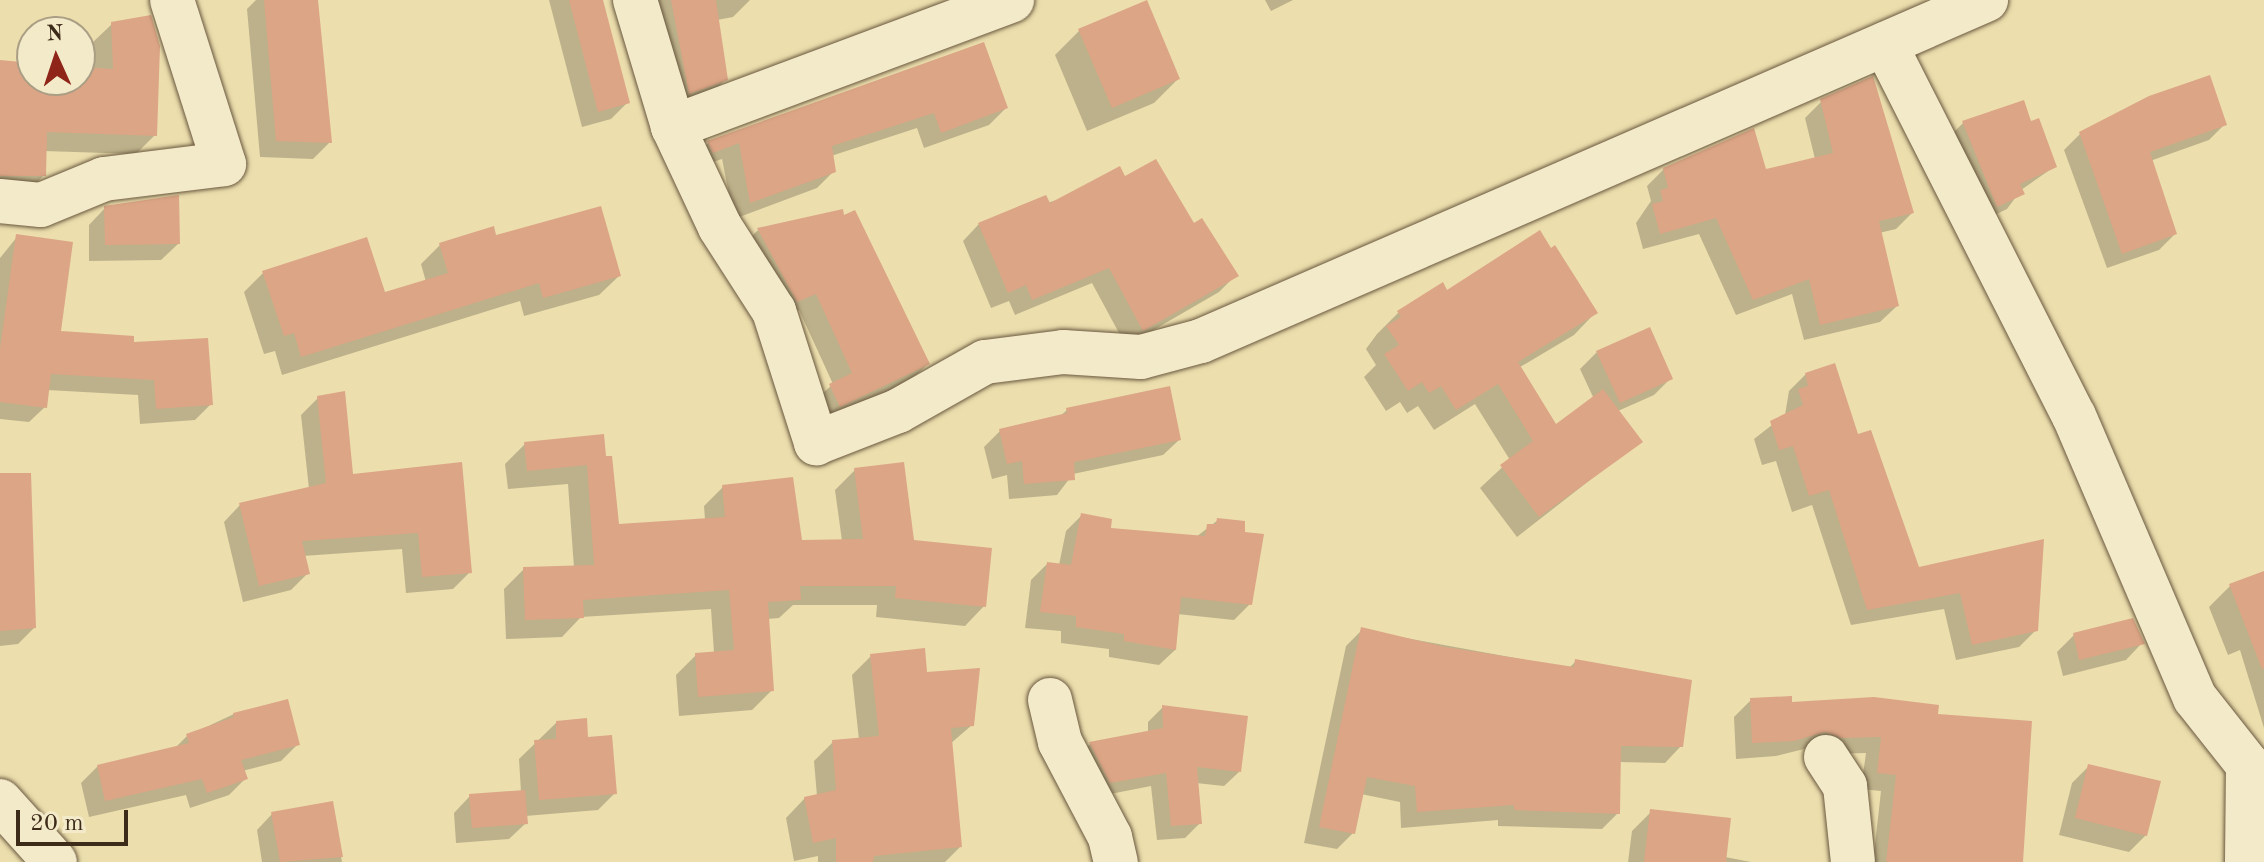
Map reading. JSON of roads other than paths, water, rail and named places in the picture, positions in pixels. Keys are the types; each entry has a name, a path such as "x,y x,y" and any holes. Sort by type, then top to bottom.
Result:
{"street":[{"path":"0,201 41,205 104,179 224,164 172,0"},
{"path":"635,0 673,127 720,227 774,311 816,443 898,411 985,362 1063,352 1141,357 1201,341 1986,0"},
{"path":"673,127 1012,0"},
{"path":"1885,44 2074,416 2195,698 2248,765 2247,862"},
{"path":"1050,700 1060,742 1110,837 1116,862"},
{"path":"1826,757 1845,786 1853,862"},
{"path":"0,801 55,862"}]}
